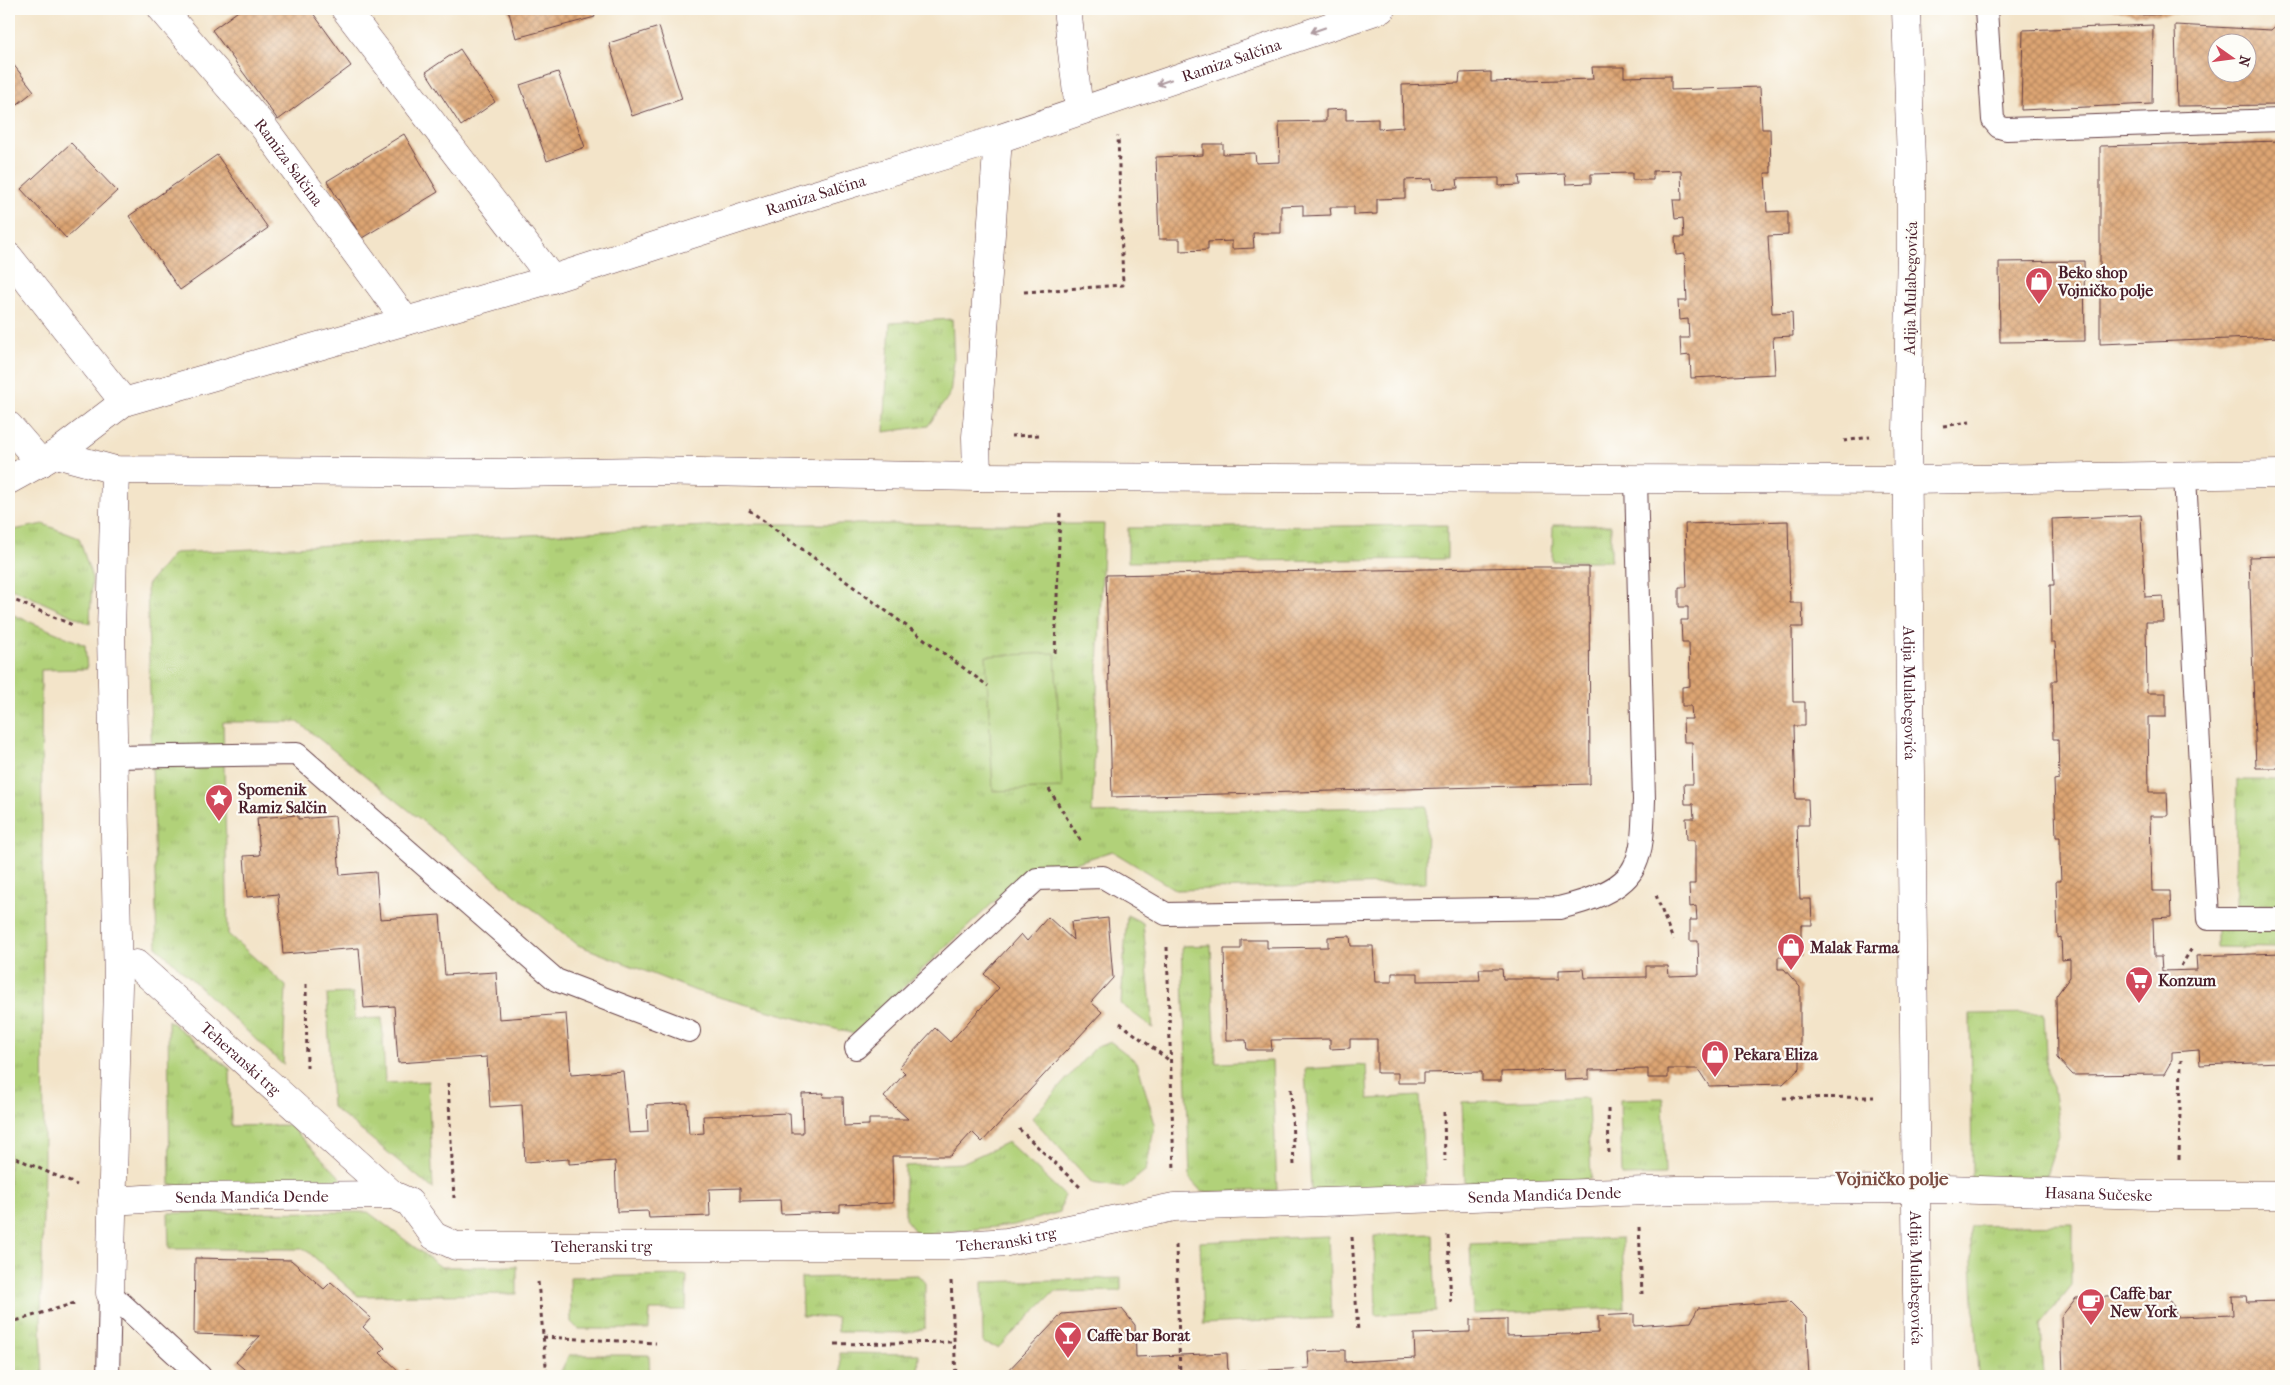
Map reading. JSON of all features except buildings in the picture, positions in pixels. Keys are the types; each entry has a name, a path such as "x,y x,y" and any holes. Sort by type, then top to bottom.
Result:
{"street":[{"name":"Ramiza Salčina","path":"162,9 262,125 406,321"},
{"path":"345,9 552,279"},
{"path":"1067,9 1079,110"},
{"name":"Ramiza Salčina","path":"9,480 49,458 124,402 552,279 804,198 998,139 1381,9"},
{"name":"Adija Mulabegovića","path":"1906,9 1911,248 1907,432 1918,1376"},
{"path":"977,477 976,437 998,139"},
{"path":"9,257 124,402"},
{"path":"9,426 49,458 115,470 511,473 645,470 1066,478 1908,480 2281,474"},
{"path":"110,1293 118,986 111,633 115,470"},
{"name":"Teheranski trg","path":"136,964 393,1195 409,1202 434,1236 456,1246 949,1246 1007,1242 1174,1207"},
{"name":"Senda Mandića Dende","path":"1174,1207 1637,1191 1917,1189"},
{"name":"Hasana Sučeske","path":"1917,1189 2281,1195"},
{"name":"Senda Mandića Dende","path":"112,1201 174,1197 393,1195"}],"lane":[{"path":"1986,9 1993,120 1999,127 2006,129 2281,120"},
{"path":"2185,476 2208,919 2281,918"},
{"path":"856,1048 1037,880 1103,877 1166,914 1559,908 1595,899 1619,884 1635,866 1642,834 1644,800 1636,479"},
{"path":"114,757 297,754 556,980 689,1031"},
{"path":"108,1376 110,1293"},
{"path":"110,1293 200,1376"}],"path":[{"path":"1020,292 1123,285 1118,132"},
{"path":"704,472 756,517 988,686"},
{"path":"1056,653 1060,516 1066,478"},
{"path":"9,598 80,628"},
{"path":"1049,789 1103,877"},
{"path":"1635,866 1656,896 1673,940"},
{"path":"1166,914 1180,1376"},
{"path":"306,984 308,1119"},
{"path":"1120,1023 1170,1061"},
{"path":"2178,1194 2181,1060"},
{"path":"448,1082 456,1246"},
{"path":"1291,1089 1295,1203"},
{"path":"1783,1098 1874,1096"},
{"path":"1608,1109 1610,1192"},
{"path":"1444,1112 1451,1306"},
{"path":"1019,1129 1114,1219"},
{"path":"9,1155 112,1201"},
{"path":"1637,1191 1642,1294"},
{"path":"1350,1201 1358,1332"},
{"path":"534,1246 547,1376"},
{"path":"949,1246 956,1376"},
{"path":"9,1323 110,1293"},
{"path":"543,1337 656,1343"},
{"path":"835,1344 954,1342"}],"green space":[{"path":"952,319 954,361 950,394 928,426 884,432 890,323"},
{"path":"43,524 79,538 92,578 90,624 9,587 9,531"},
{"path":"746,524 1104,524 1092,813 1427,806 1426,883 1176,890 1112,851 1014,883 854,1034 696,991 578,945 298,722 223,722 228,934 286,986 283,1065 157,947 147,585 174,553"},
{"path":"1447,525 1447,559 1128,562 1128,528"},
{"path":"1553,525 1611,525 1611,561 1552,561"},
{"path":"9,613 85,645 87,669 41,670 44,1155 41,1328 43,1376 9,1376"},
{"path":"1055,653 1062,788 993,791 986,656"},
{"path":"2237,780 2281,780 2281,905 2236,906"},
{"path":"1127,915 1143,923 1153,1028 1121,1004"},
{"path":"2216,928 2281,929 2281,948 2216,947"},
{"path":"1211,945 1216,1063 1272,1061 1277,1190 1202,1192 1190,1179 1182,946"},
{"path":"353,993 355,1019 382,1018 385,1083 428,1081 433,1189 332,1107 327,994"},
{"path":"2044,1013 2047,1075 2053,1087 2060,1133 2046,1176 1972,1179 1970,1014"},
{"path":"168,1020 230,1069 231,1126 289,1125 345,1182 170,1185"},
{"path":"1111,1042 1137,1062 1155,1124 1146,1170 1124,1188 1092,1183 1032,1118 1094,1048"},
{"path":"1366,1065 1368,1099 1420,1096 1425,1184 1311,1190 1305,1069"},
{"path":"1588,1098 1591,1179 1465,1183 1462,1102"},
{"path":"1663,1098 1665,1175 1622,1176 1620,1099"},
{"path":"1008,1142 1064,1195 1060,1212 1014,1225 918,1235 905,1219 905,1166 962,1163"},
{"path":"368,1212 441,1267 517,1266 517,1294 358,1296 305,1249 169,1249 168,1213"},
{"path":"2072,1224 2072,1285 2040,1325 2043,1376 1978,1376 1970,1226"},
{"path":"1433,1234 1436,1312 1376,1315 1374,1236"},
{"path":"1328,1236 1332,1318 1203,1324 1200,1242"},
{"path":"1622,1238 1625,1308 1473,1314 1470,1244"},
{"path":"687,1275 686,1310 650,1310 649,1329 578,1329 571,1322 570,1277"},
{"path":"918,1275 925,1283 925,1328 908,1333 838,1332 837,1318 802,1316 801,1278"},
{"path":"1121,1278 1121,1291 1054,1292 998,1348 983,1343 982,1282"},
{"path":"840,1353 919,1354 918,1376 841,1376"},
{"path":"569,1355 649,1355 650,1376 561,1376 560,1373"}],"place":[{"name":"Beko shop Vojničko polje","path":"2039,305"},
{"name":"Spomenik Ramiz Salčin","path":"219,822"},
{"name":"Malak Farma","path":"1791,971"},
{"name":"Konzum","path":"2139,1004"},
{"name":"Pekara Eliza","path":"1715,1078"},
{"name":"Caffe bar New York","path":"2091,1326"},
{"name":"Caffe bar Borat","path":"1068,1359"}],"district":[{"name":"Vojničko polje","path":"1892,1178"}]}
